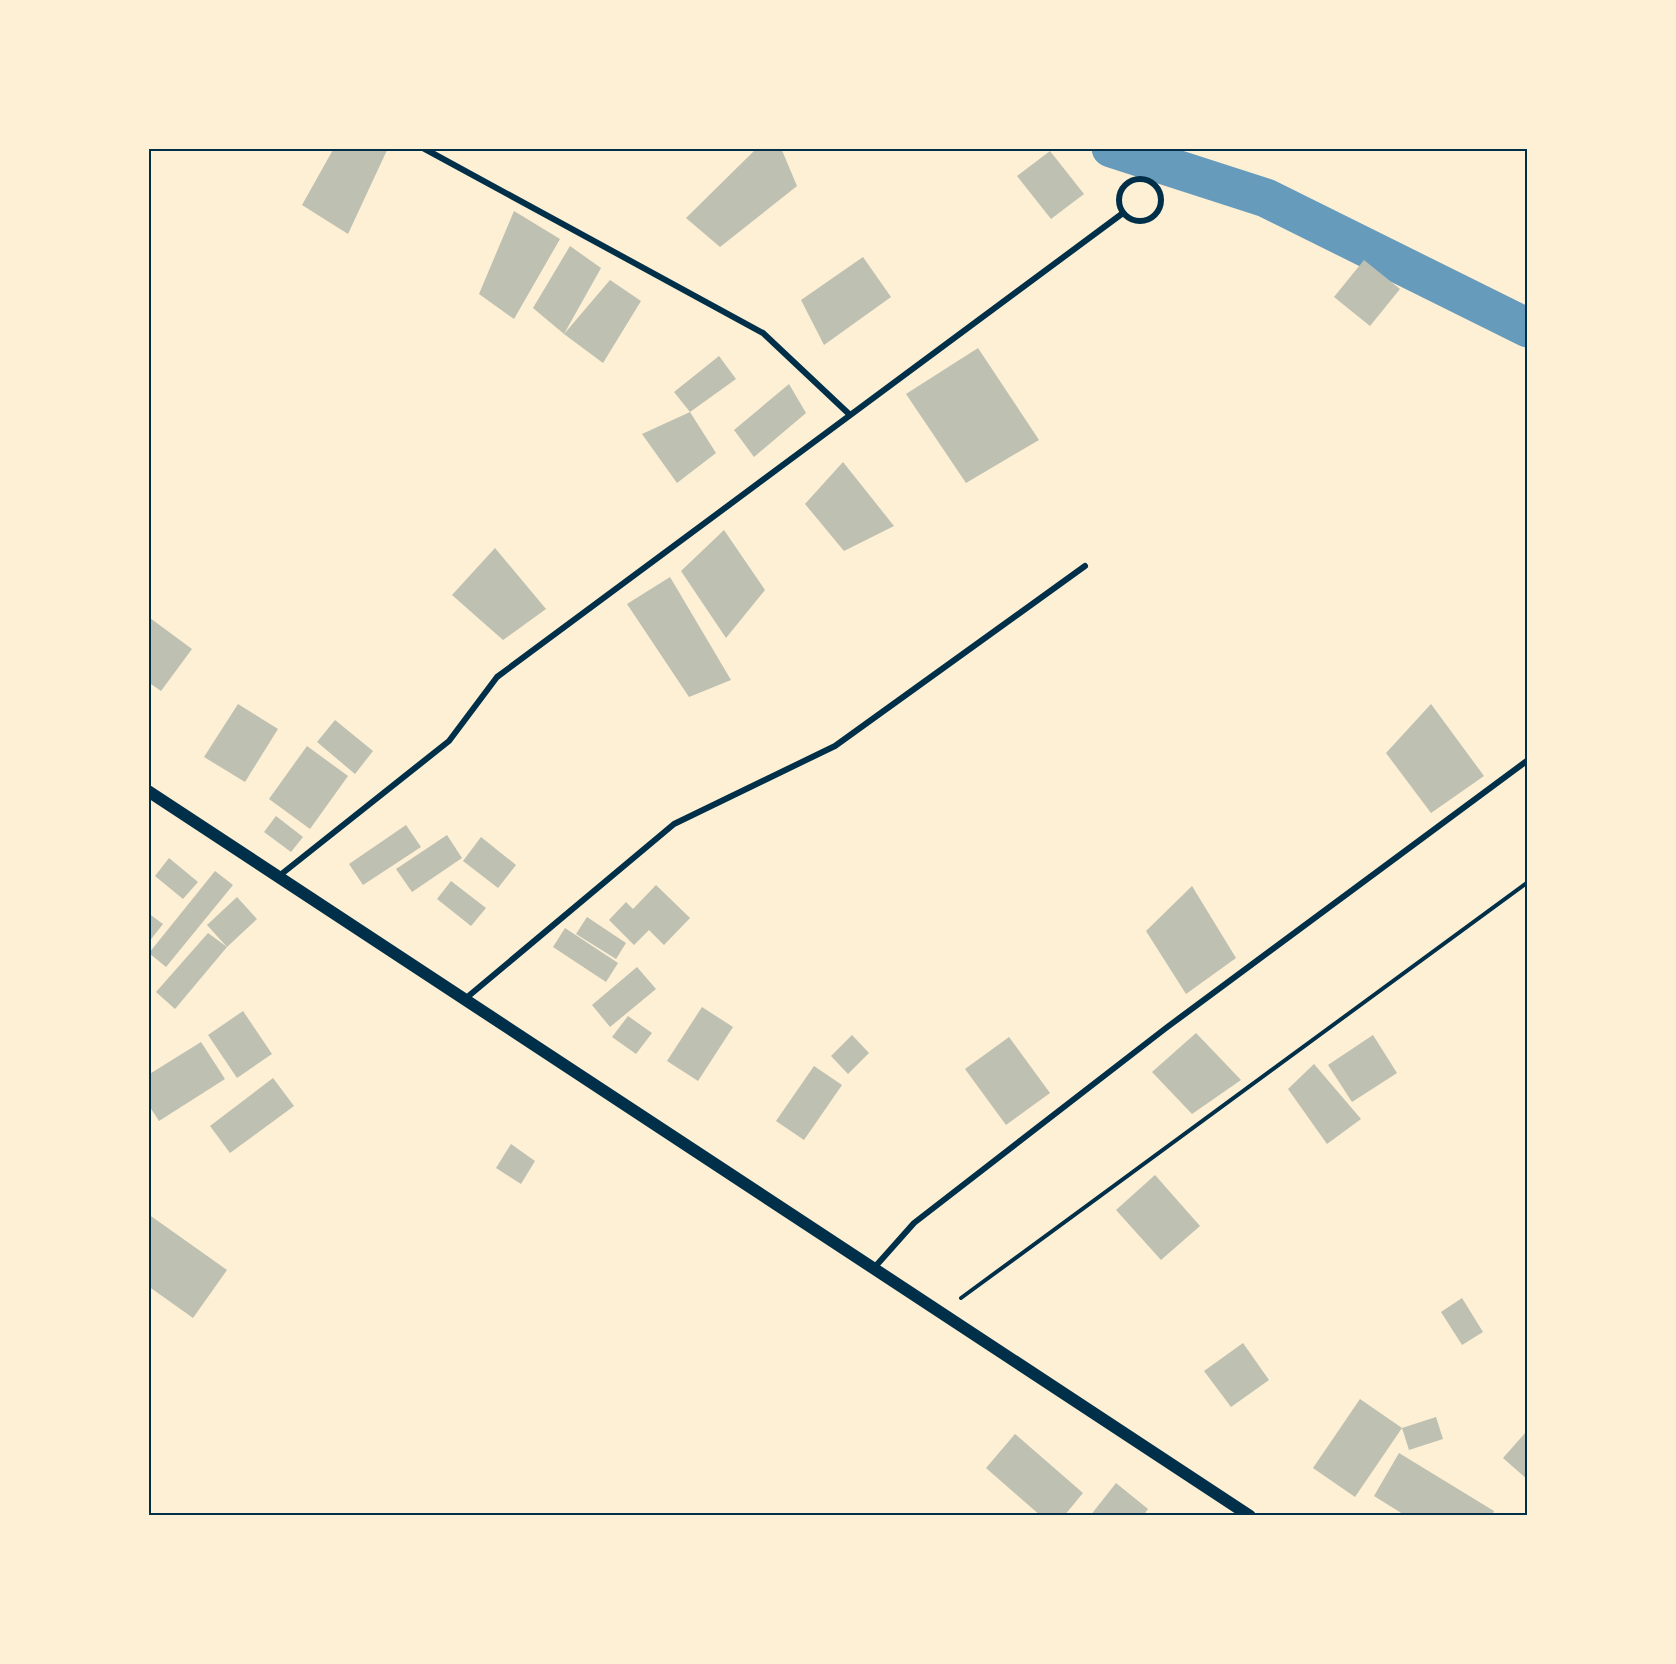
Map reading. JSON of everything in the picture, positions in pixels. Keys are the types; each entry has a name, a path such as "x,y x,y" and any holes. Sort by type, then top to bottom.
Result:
{"main road":[{"path":"148,791 1250,1515"}],"street":[{"path":"423,148 763,333 849,414"},
{"path":"1143,180 1157,188 1161,204 1152,218 1137,222 1123,213 1119,197 1127,183 1143,180"},
{"path":"278,876 449,741 496,677 1123,213"},
{"path":"465,999 675,824 835,746 1085,566"},
{"path":"873,1268 914,1223 1166,1028 1527,760"}],"path":[{"path":"941,1312 1527,882"}],"building":[{"path":"334,148 388,148 348,234 302,205"},
{"path":"757,148 781,148 797,186 720,247 686,218"},
{"path":"1050,151 1084,194 1051,219 1017,176"},
{"path":"514,211 560,239 514,319 479,294"},
{"path":"570,246 601,268 564,334 533,308"},
{"path":"863,257 891,297 824,345 801,300"},
{"path":"1364,260 1400,289 1370,326 1334,297"},
{"path":"610,280 641,301 603,363 564,334"},
{"path":"978,348 1039,440 966,483 906,394"},
{"path":"719,356 736,379 690,412 674,392"},
{"path":"789,384 806,413 754,457 734,430"},
{"path":"690,412 716,453 677,483 642,434"},
{"path":"843,462 894,526 844,551 805,504"},
{"path":"724,530 765,590 726,638 681,571"},
{"path":"495,548 546,609 503,640 452,595"},
{"path":"670,577 731,680 689,697 627,604"},
{"path":"150,618 192,649 161,691 148,682"},
{"path":"238,704 278,729 245,782 204,757"},
{"path":"1431,704 1484,776 1431,813 1386,753"},
{"path":"335,720 373,751 355,774 317,742"},
{"path":"307,746 348,776 310,829 269,799"},
{"path":"276,816 303,837 291,852 264,832"},
{"path":"406,825 421,847 363,885 349,864"},
{"path":"447,835 462,858 412,892 396,869"},
{"path":"481,837 516,865 498,888 463,861"},
{"path":"169,858 198,882 183,899 155,876"},
{"path":"215,871 233,885 166,967 149,953"},
{"path":"451,881 486,908 471,926 437,899"},
{"path":"656,885 690,918 664,945 649,930 634,945 609,920 626,902 633,909"},
{"path":"1192,886 1236,958 1186,994 1146,931"},
{"path":"237,897 257,919 227,947 207,925"},
{"path":"148,913 163,924 148,943"},
{"path":"587,917 626,943 616,959 576,934"},
{"path":"565,928 618,963 606,982 553,947"},
{"path":"208,933 227,947 175,1009 156,992"},
{"path":"637,967 656,989 610,1027 592,1005"},
{"path":"702,1007 733,1027 698,1081 667,1061"},
{"path":"243,1011 272,1054 237,1078 208,1035"},
{"path":"628,1016 652,1033 636,1054 612,1037"},
{"path":"1196,1033 1241,1080 1192,1114 1152,1072"},
{"path":"852,1035 869,1053 848,1074 831,1056"},
{"path":"1373,1035 1397,1073 1352,1102 1328,1065"},
{"path":"1009,1037 1050,1093 1006,1125 965,1069"},
{"path":"201,1042 225,1079 159,1121 148,1104 148,1075"},
{"path":"1314,1064 1361,1119 1327,1144 1288,1089"},
{"path":"814,1066 842,1085 804,1140 776,1121"},
{"path":"273,1078 294,1106 230,1153 210,1126"},
{"path":"511,1144 535,1161 521,1184 496,1168"},
{"path":"1155,1175 1200,1226 1161,1260 1116,1210"},
{"path":"148,1214 227,1270 193,1318 148,1286"},
{"path":"1462,1298 1483,1332 1462,1345 1441,1312"},
{"path":"1243,1343 1269,1380 1231,1407 1204,1371"},
{"path":"1360,1399 1402,1428 1355,1497 1313,1468"},
{"path":"1436,1417 1443,1439 1409,1450 1402,1428"},
{"path":"1526,1432 1528,1433 1528,1480 1503,1458"},
{"path":"1015,1434 1083,1493 1064,1516 1041,1516 986,1468"},
{"path":"1399,1453 1494,1511 1492,1516 1406,1516 1374,1496"},
{"path":"1116,1483 1148,1509 1143,1516 1090,1516"}],"waterway":[{"path":"1111,148 1266,198 1528,328"}]}
